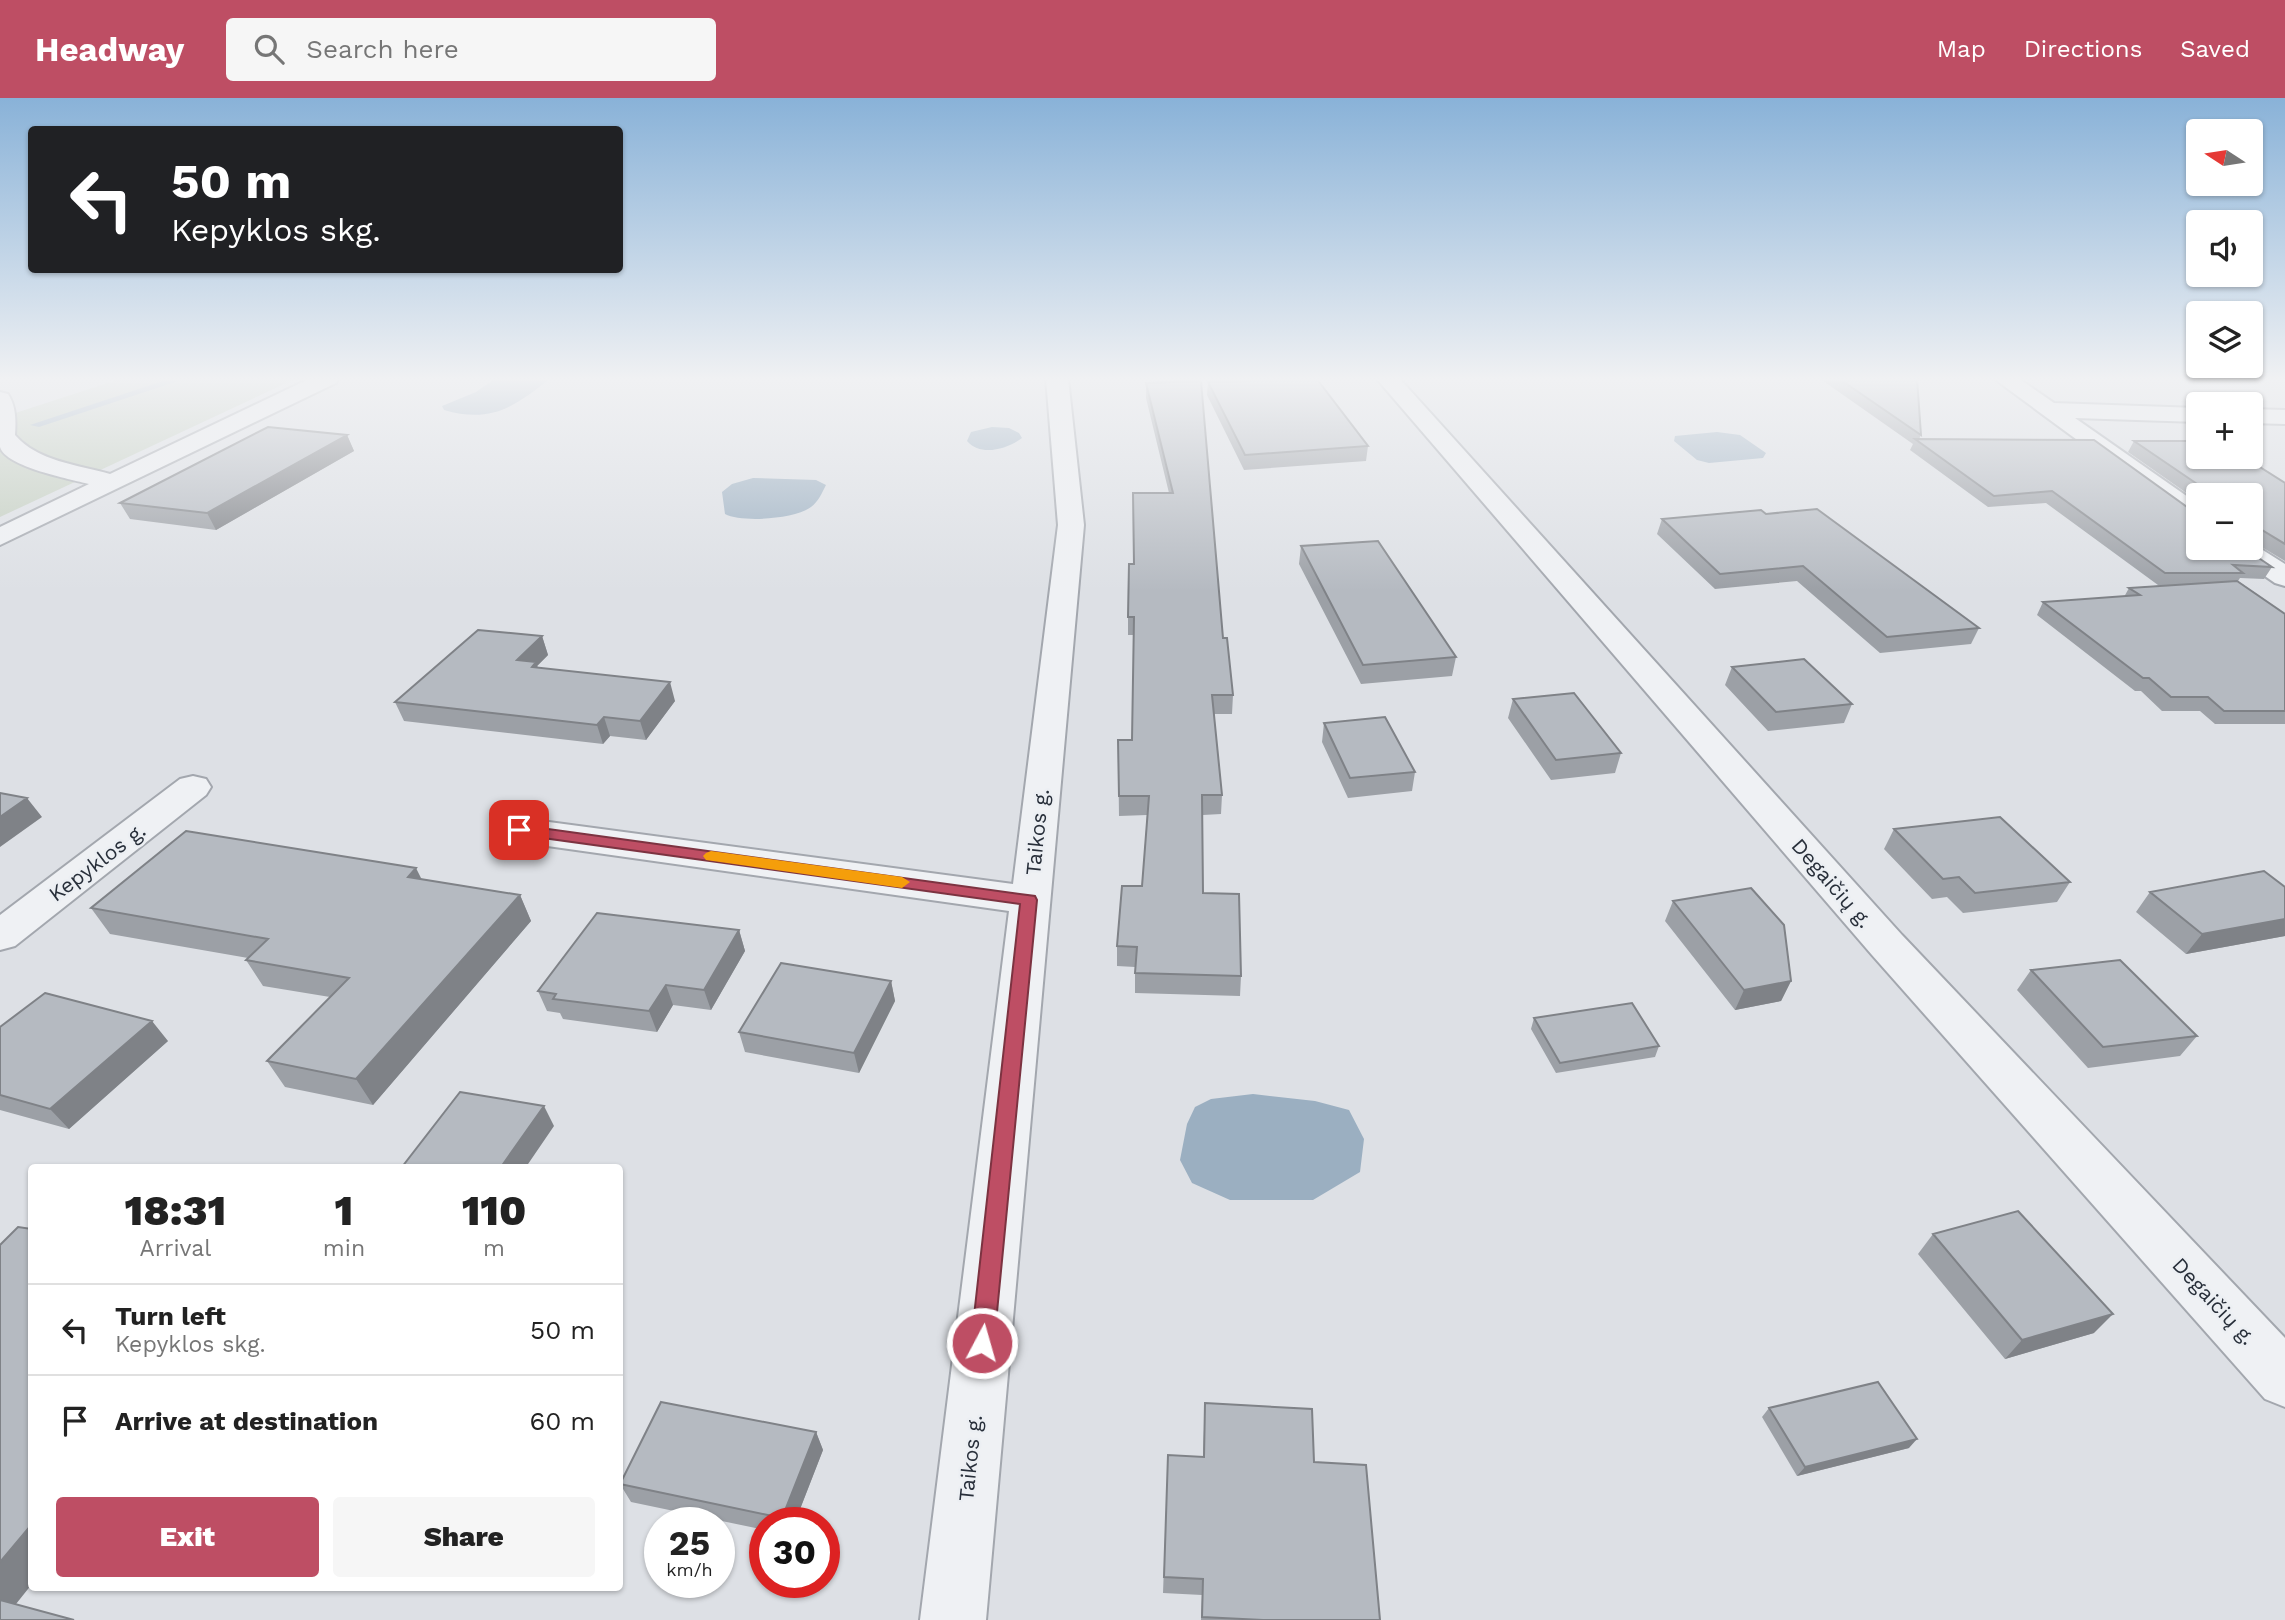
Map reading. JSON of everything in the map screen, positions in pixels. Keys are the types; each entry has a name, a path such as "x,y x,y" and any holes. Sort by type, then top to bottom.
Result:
{"street":[{"path":"14,449 38,462 110,482"},
{"path":"0,537 179,449"},
{"name":"Taikos g.","path":"953,1620 1070,525 1063,449"},
{"name":"Degaičių g.","path":"1450,449 1887,945 2285,1379"},
{"path":"2105,449 2186,507"},
{"path":"2260,560 2285,577"},
{"name":"Kepyklos g.","path":"0,936 193,788"},
{"path":"519,830 1029,900"}],"green space":[{"path":"0,449 145,449 0,517"}],"water":[{"path":"1684,449 1760,449 1766,453 1763,458 1709,463 1697,460"},
{"path":"753,478 816,480 826,485 813,505 793,514 755,519 725,514 722,492 732,484"},
{"path":"1253,1094 1315,1101 1349,1110 1364,1139 1360,1172 1313,1200 1230,1200 1192,1183 1180,1160 1187,1124 1195,1107 1211,1099"}],"building":[{"path":"225,449 322,449 207,513 120,503"},
{"path":"1162,449 1207,449 1223,638 1227,638 1233,695 1212,695 1222,795 1202,795 1203,893 1239,894 1241,976 1135,973 1137,947 1117,946 1122,886 1142,886 1149,796 1119,796 1118,740 1132,740 1134,617 1128,617 1129,564 1134,564 1133,493 1173,493"},
{"path":"1242,449 1327,449 1245,455"},
{"path":"1929,449 2107,449 2186,506 2186,560 2262,560 2272,567 2233,565 2243,573 2165,573 2052,491 1994,496"},
{"path":"2146,449 2186,449 2186,469 2263,469 2285,483 2285,544 2263,531 2263,483 2196,483"},
{"path":"1817,509 1979,628 1887,637 1803,566 1720,574 1662,519 1761,510 1766,514"},
{"path":"1378,541 1456,657 1363,665 1301,546"},
{"path":"2237,581 2285,614 2285,711 2224,711 2208,697 2171,697 2149,678 2143,678 2043,602 2140,595 2129,588"},
{"path":"478,630 542,636 517,660 536,662 532,667 670,682 640,721 604,717 597,725 395,702"},
{"path":"1804,659 1852,704 1776,712 1732,667"},
{"path":"1574,693 1621,753 1556,760 1513,699"},
{"path":"1385,717 1415,772 1350,778 1324,723"},
{"path":"0,793 27,798 0,817"},
{"path":"2000,817 2070,882 1975,893 1959,877 1943,879 1894,829"},
{"path":"186,831 416,868 408,877 520,895 356,1079 267,1061 349,978 246,960 268,939 91,908"},
{"path":"2264,871 2285,887 2285,919 2202,934 2150,892"},
{"path":"1751,888 1784,925 1791,981 1744,990 1673,901"},
{"path":"597,913 739,930 704,990 666,985 649,1011 553,999 556,994 538,991"},
{"path":"2120,960 2197,1036 2103,1047 2031,970"},
{"path":"781,963 891,981 854,1053 739,1032"},
{"path":"45,993 152,1021 50,1109 0,1095 0,1027"},
{"path":"1632,1003 1659,1046 1560,1063 1534,1018"},
{"path":"460,1092 544,1106 503,1164 404,1164"},
{"path":"2018,1211 2113,1314 2022,1340 1933,1234"},
{"path":"18,1227 28,1228 28,1529 0,1562 0,1245"},
{"path":"1878,1382 1917,1439 1805,1467 1769,1408"},
{"path":"661,1402 816,1432 786,1507 749,1507 749,1511 623,1485 623,1478"},
{"path":"1205,1403 1312,1409 1314,1462 1366,1465 1380,1620 1202,1617 1203,1579 1164,1577 1168,1455 1204,1457"},
{"path":"0,1600 74,1620 0,1620"}],"slow traffic":[{"path":"711,856 902,882"}],"route":[{"path":"519,830 1029,900 982,1343"}]}
